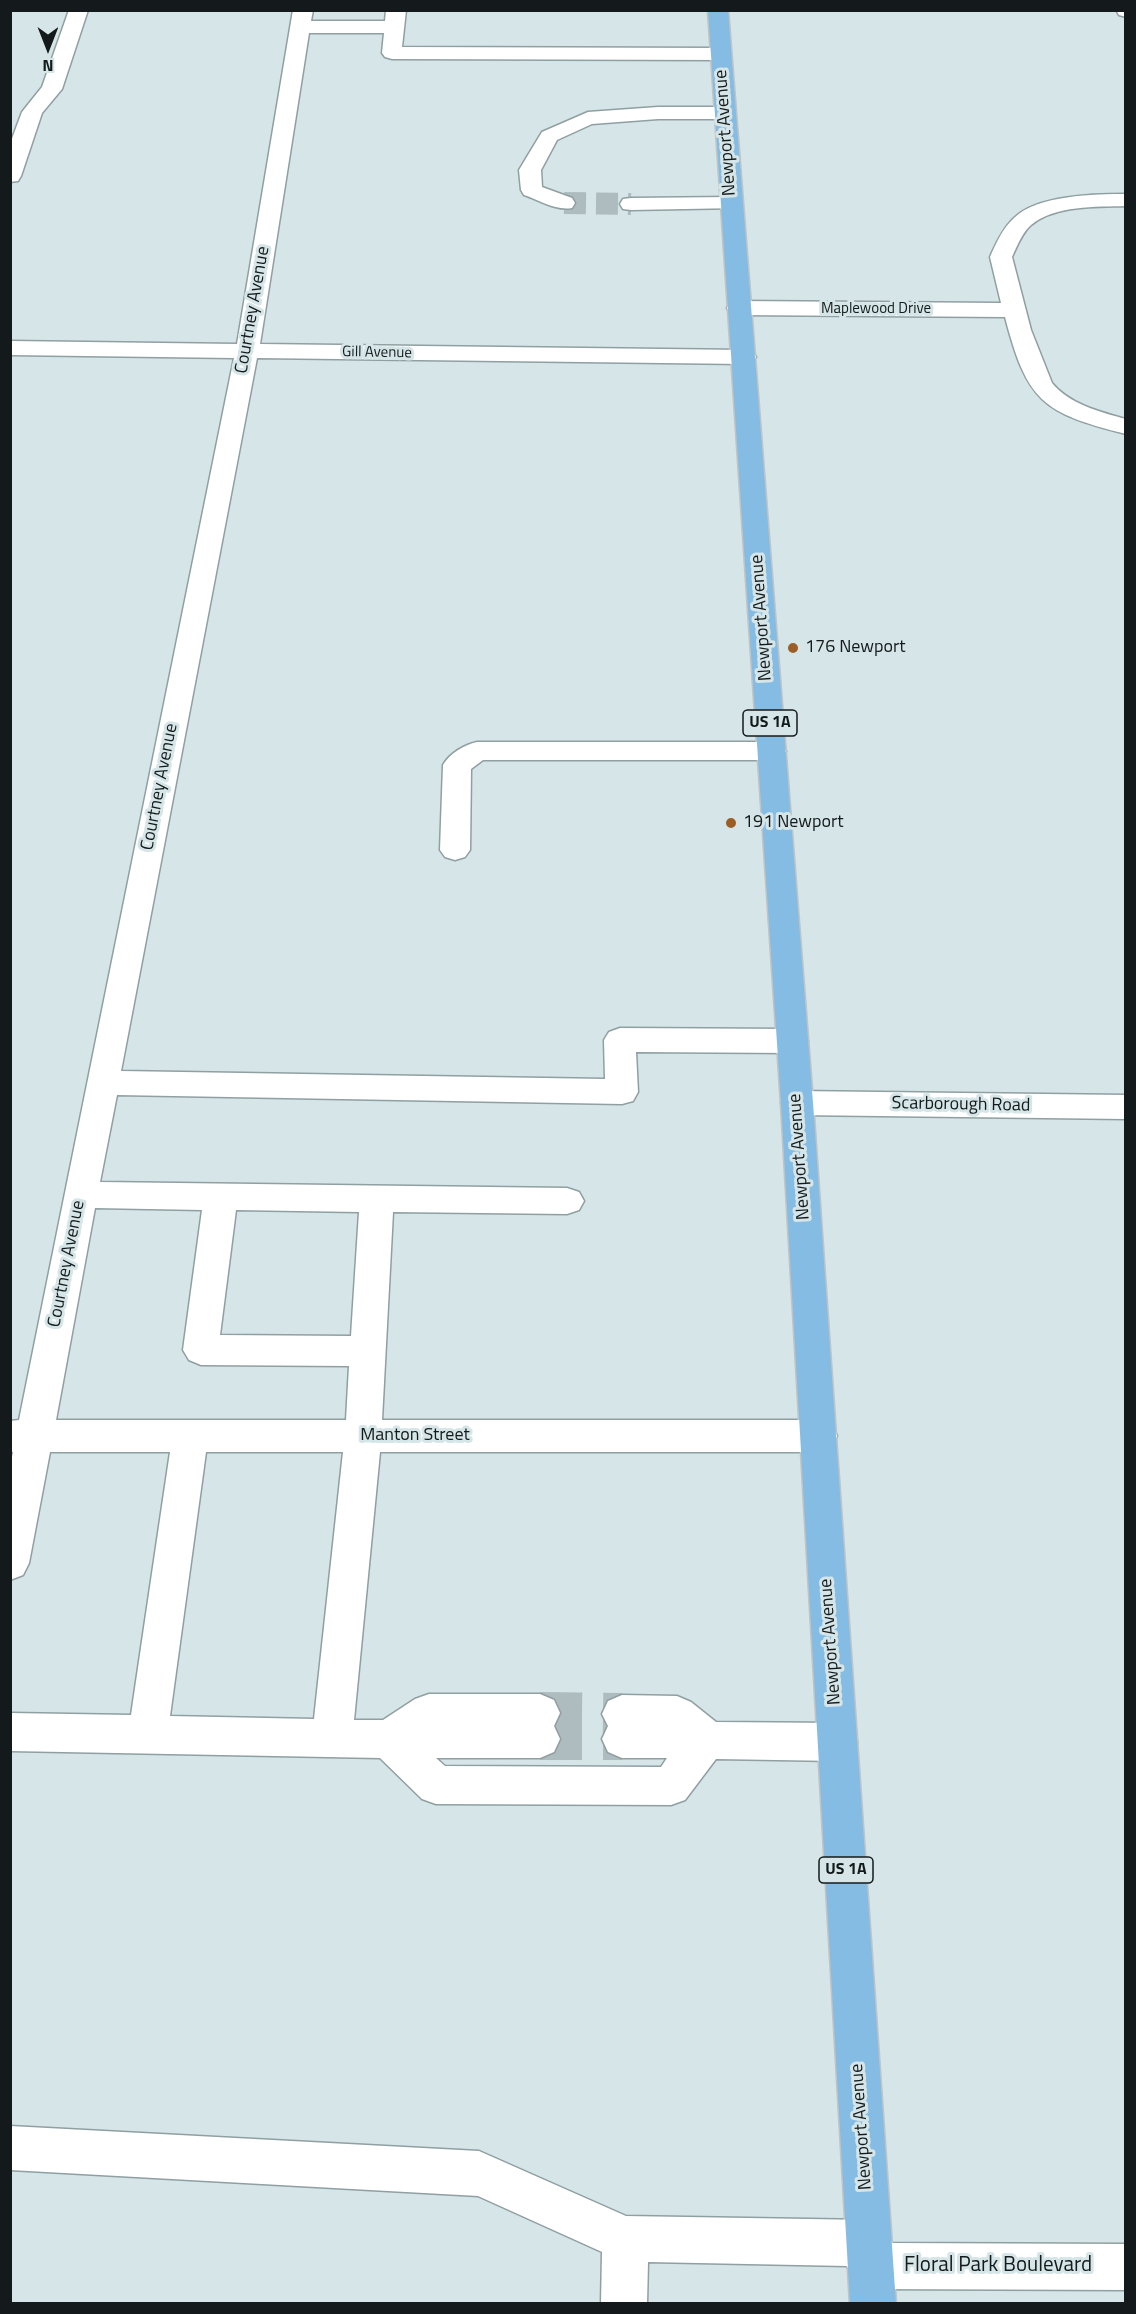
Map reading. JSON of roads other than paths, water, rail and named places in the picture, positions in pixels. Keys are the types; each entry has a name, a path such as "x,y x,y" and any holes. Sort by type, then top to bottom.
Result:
{"main road":[{"name":"Newport Avenue","path":"718,10 797,1103 871,2271"}],"street":[{"path":"10,176 32,112 52,89 79,10"},
{"path":"302,19 395,19 392,53 721,54"},
{"name":"Courtney Avenue","path":"10,1563 22,1436 81,1195 247,351 302,19"},
{"path":"564,203 532,190 530,170 549,136 588,118 658,113 725,113"},
{"path":"1125,200 1079,202 1025,219 1011,236 1001,256 1032,368 1048,394 1090,418 1125,427"},
{"path":"631,204 731,203"},
{"name":"Maplewood Drive","path":"738,308 1015,310"},
{"name":"Gill Avenue","path":"10,348 744,357"},
{"path":"455,850 457,765 477,751 772,751"},
{"path":"103,1083 622,1092 620,1040 792,1041"},
{"name":"Scarborough Road","path":"797,1103 1125,1107"},
{"path":"81,1195 567,1201"},
{"path":"220,1196 201,1350 368,1351"},
{"path":"332,1738 363,1436 377,1198"},
{"name":"Manton Street","path":"22,1436 819,1436"},
{"path":"148,1734 190,1436"},
{"path":"10,1732 389,1739 540,1726"},
{"path":"622,1726 707,1739 837,1742"},
{"path":"389,1739 436,1785 660,1786 671,1786 707,1739"},
{"path":"10,2148 478,2174 625,2239 624,2304"},
{"name":"Floral Park Boulevard","path":"625,2239 871,2271 1125,2266"}],"tunnel":[{"path":"564,203 631,204"},
{"path":"540,1713 622,1714"},
{"path":"540,1739 622,1739"}],"place":[{"name":"176 Newport","path":"793,648"},
{"name":"191 Newport","path":"731,823"}]}
